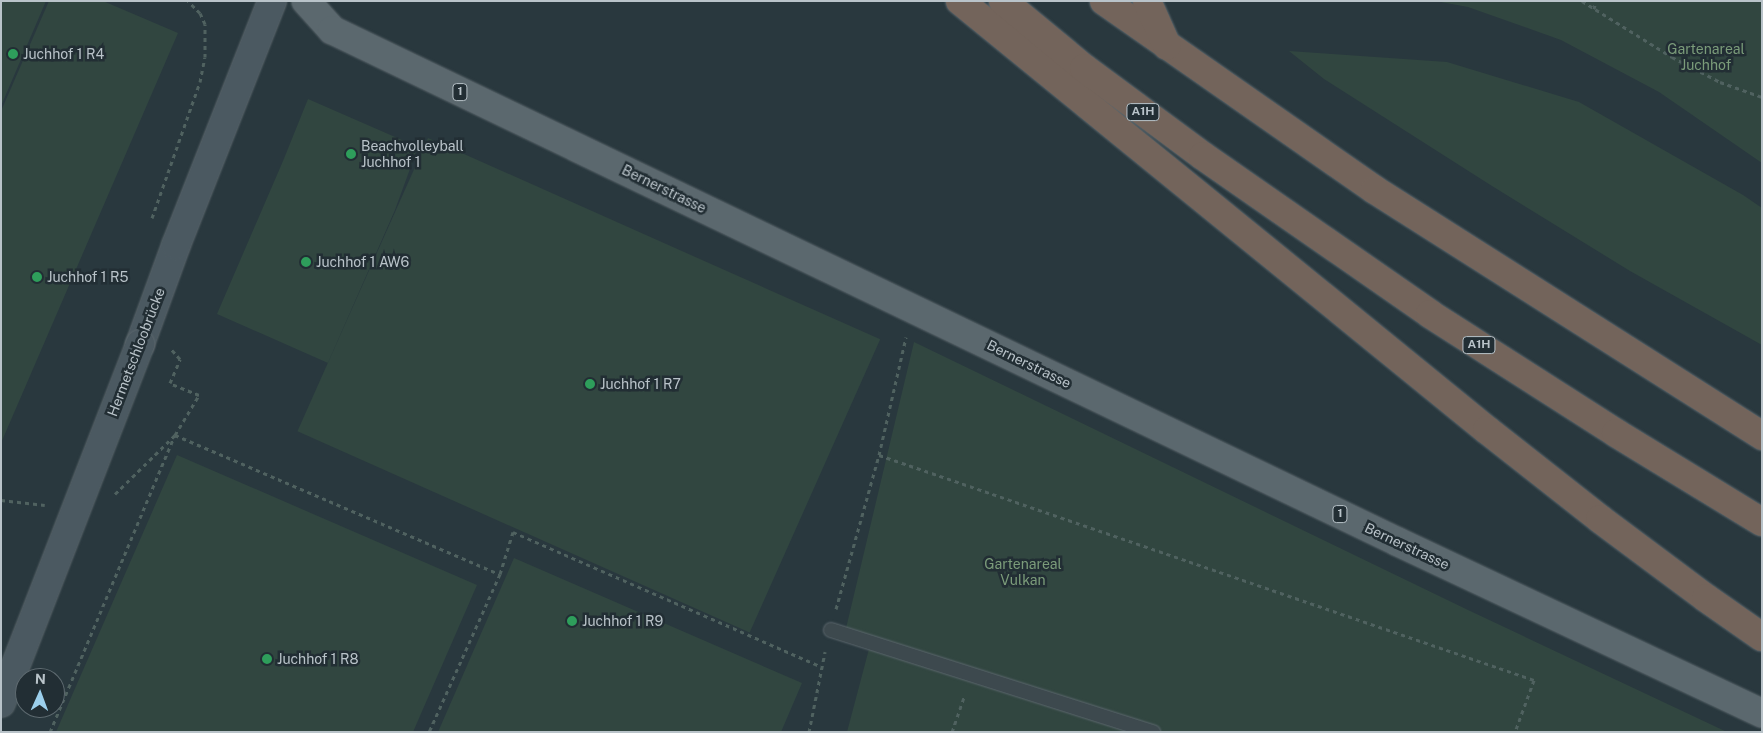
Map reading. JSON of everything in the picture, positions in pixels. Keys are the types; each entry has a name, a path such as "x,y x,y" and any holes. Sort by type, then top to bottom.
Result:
{"highway":[{"path":"960,1 1593,514 1762,637"},
{"name":"A1H","path":"1003,1 1084,68 1203,156 1430,314 1616,433 1762,522"},
{"path":"1104,1 1375,190 1762,436"},
{"path":"1147,1 1168,47"}],"main road":[{"name":"Hermetschloobrücke","path":"1,703 272,1"},
{"name":"Bernerstrasse","path":"306,1 332,30 1398,542 1762,713"}],"lane":[{"path":"830,630 1153,732"}],"path":[{"path":"151,222 200,82 205,57 205,24 200,13 188,1"},
{"path":"1582,1 1672,57 1720,82 1762,97"},
{"path":"1594,9 1596,1"},
{"path":"809,732 830,630 879,455 907,333"},
{"path":"50,732 175,435 199,395 170,382 180,360 170,348"},
{"path":"110,497 175,435"},
{"path":"175,435 500,574"},
{"path":"879,455 1534,680 1515,732"},
{"path":"1,500 50,505"},
{"path":"429,732 500,574 513,532 822,667"},
{"path":"952,732 972,676"}],"green space":[{"name":"Juchhof 1 R4","path":"1,1 46,1 1,106"},
{"name":"Juchhof 1 R5","path":"49,1 103,1 178,33 1,443 1,111"},
{"name":"Gartenareal Juchhof","path":"1435,1 1762,1 1762,163 1659,92 1561,40 1468,7"},
{"path":"1289,51 1447,62 1579,102 1743,195 1762,208 1762,345 1630,271 1492,186 1324,79"},
{"name":"Juchhof 1 AW6","path":"308,99 418,147 395,210 328,363 217,314"},
{"name":"Juchhof 1 R7","path":"428,138 880,339 750,633 297,431"},
{"name":"Gartenareal Vulkan","path":"914,342 1468,610 1727,732 847,732 869,649 843,641"},
{"name":"Juchhof 1 R8","path":"177,455 477,585 413,732 56,732 62,718 65,718 65,711"},
{"name":"Juchhof 1 R9","path":"514,558 802,683 781,732 438,732"}],"place":[{"name":"Juchhof 1 R4","path":"13,54"},
{"name":"Beachvolleyball Juchhof 1","path":"351,154"},
{"name":"Juchhof 1 AW6","path":"306,262"},
{"name":"Juchhof 1 R5","path":"37,277"},
{"name":"Juchhof 1 R7","path":"590,384"},
{"name":"Juchhof 1 R9","path":"572,621"},
{"name":"Juchhof 1 R8","path":"267,659"}]}
